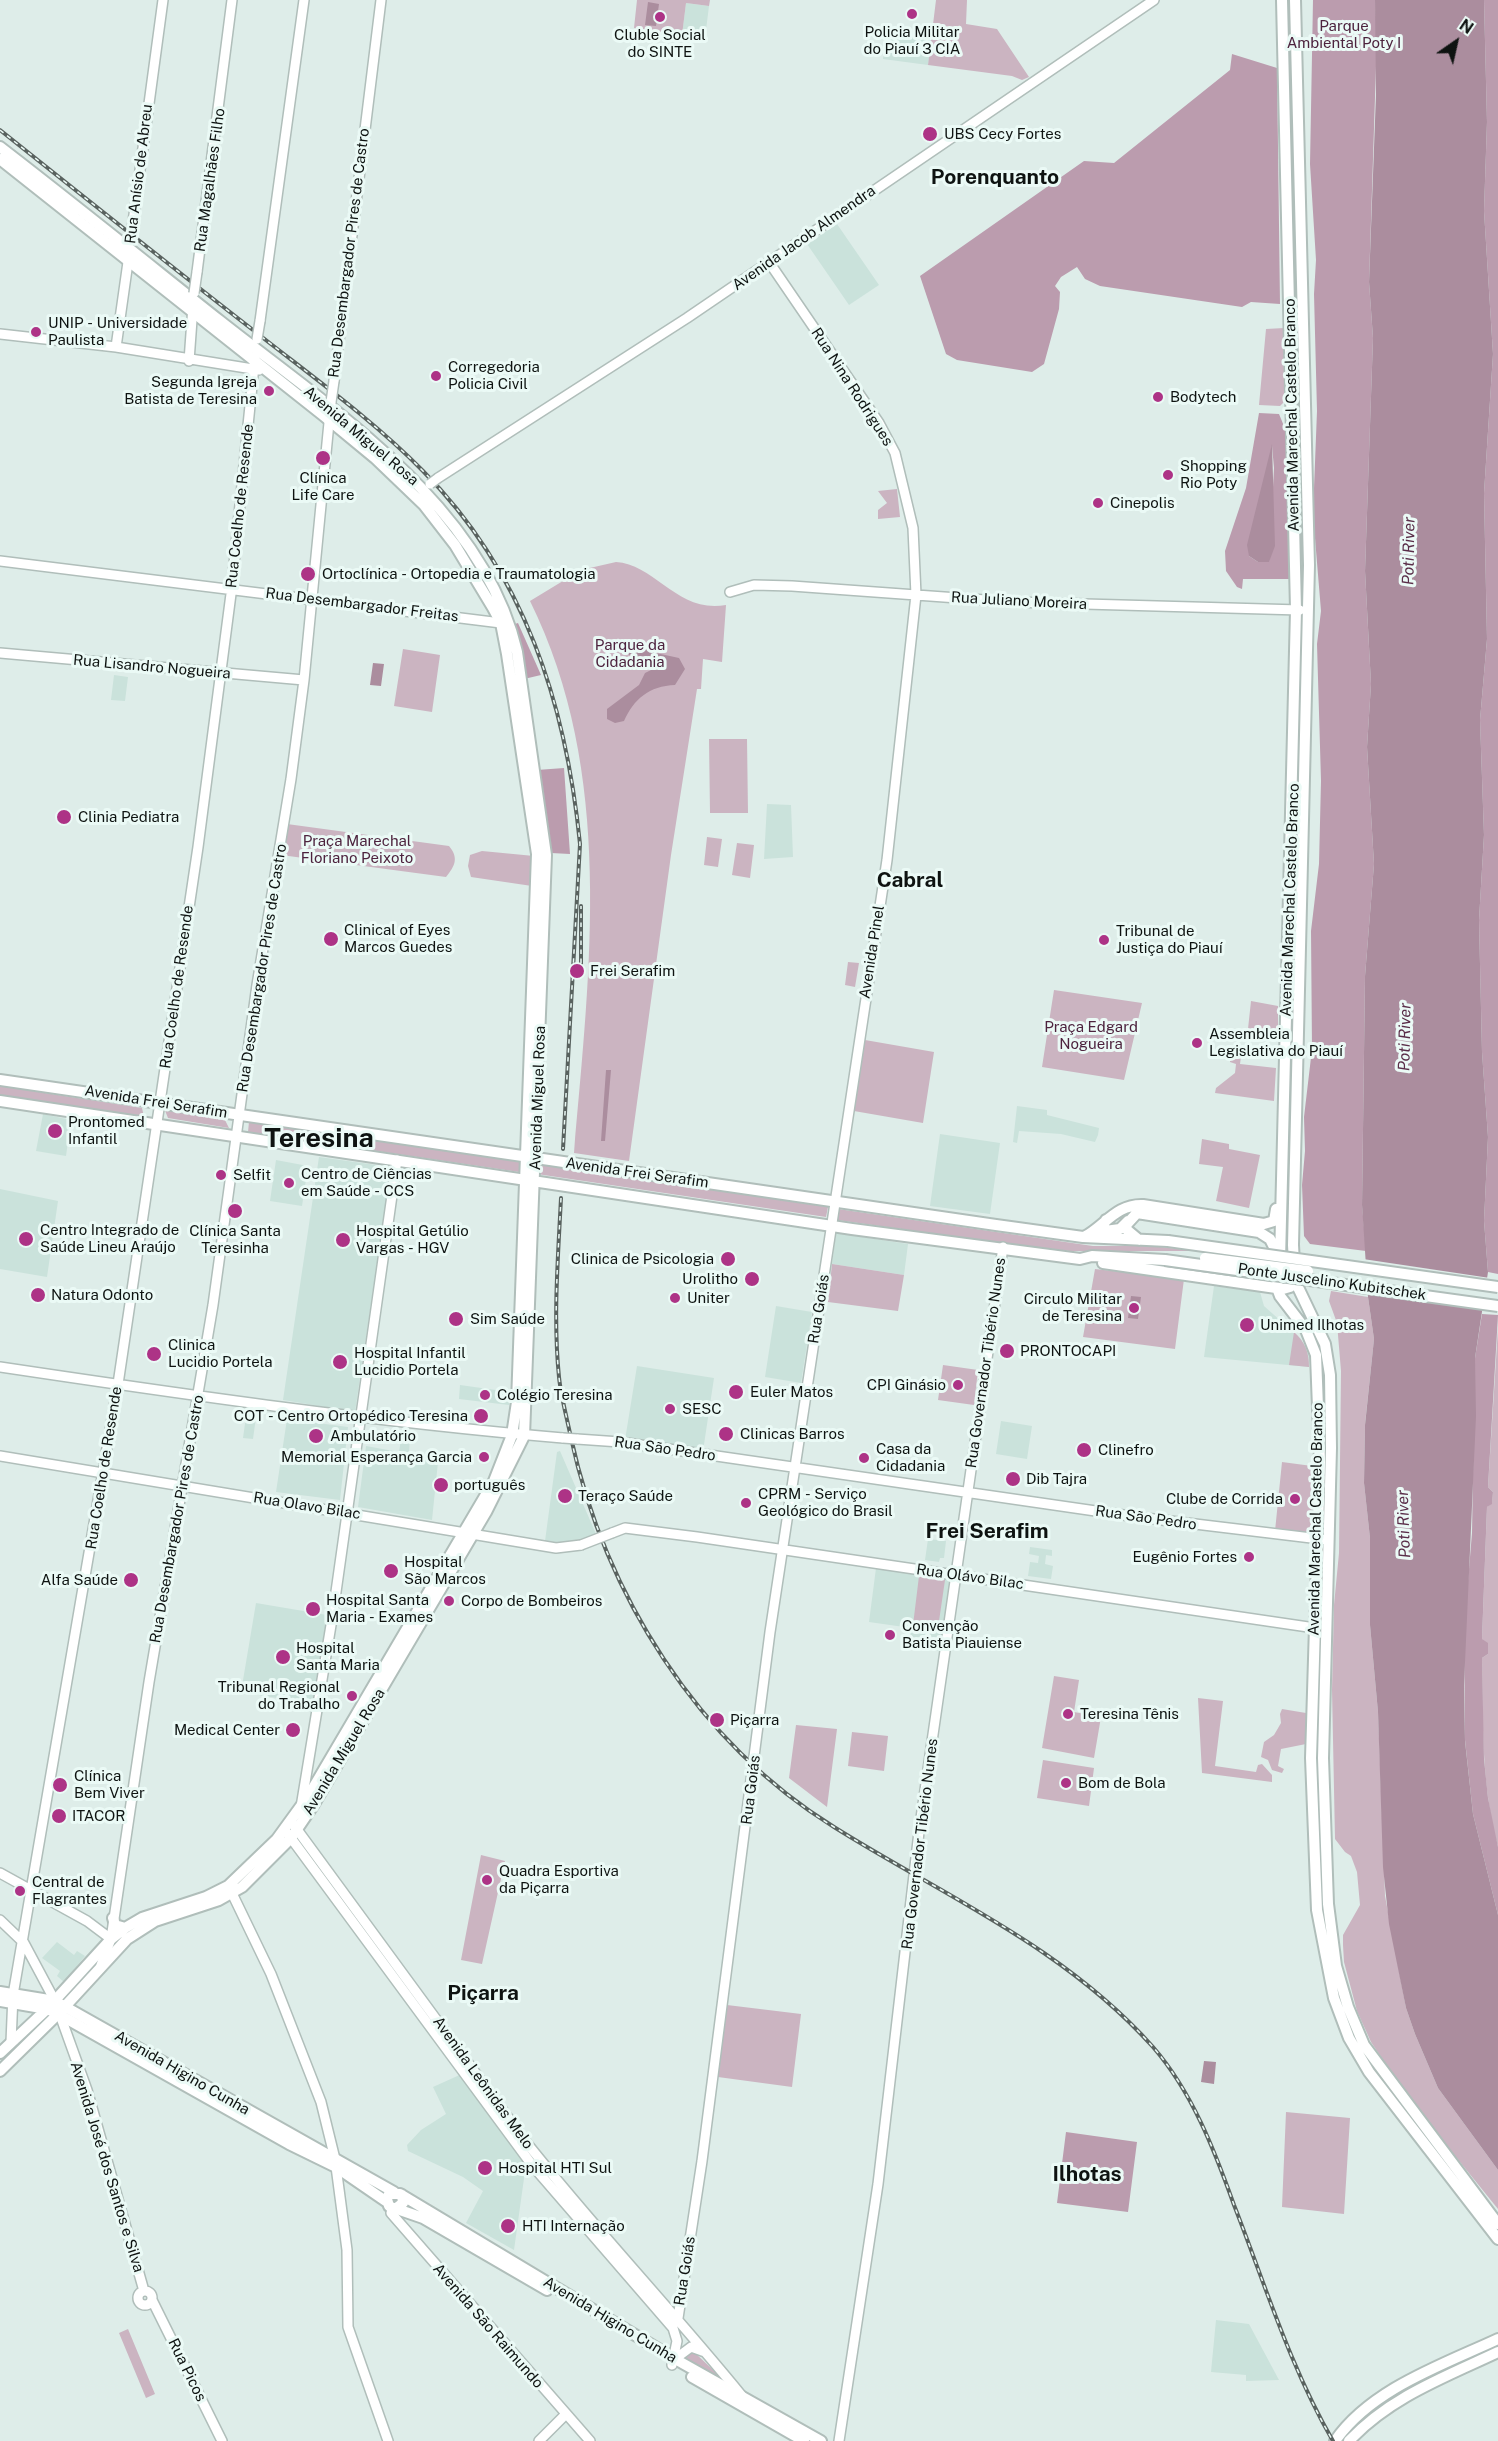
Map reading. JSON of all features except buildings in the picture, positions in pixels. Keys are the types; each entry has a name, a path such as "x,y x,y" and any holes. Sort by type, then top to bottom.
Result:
{"main road":[{"name":"Avenida Marechal Castelo Branco","path":"1282,0 1309,527 1306,751 1290,1050"},
{"name":"Avenida Marechal Castelo Branco","path":"1296,0 1296,610 1290,1050 1293,1245 1295,1281 1320,1331 1328,1360 1331,1449 1315,1628 1317,1758 1328,1904 1336,1966 1347,2007 1364,2045 1427,2140 1486,2215 1498,2239"},
{"name":"Avenida Miguel Rosa","path":"0,147 255,354 331,406 427,487 476,577 505,622 512,653 537,854 531,1158 520,1349 518,1436 469,1533 291,1829 231,1889 146,1926 122,1943 56,2007 0,2053"},
{"name":"Avenida Miguel Rosa","path":"0,159 129,250"},
{"name":"Avenida Miguel Rosa","path":"255,354 270,372 331,421 427,487"},
{"path":"1295,527 1309,527"},
{"name":"Avenida Miguel Rosa","path":"516,686 546,855 536,1132 531,1158"},
{"path":"1294,749 1306,751"},
{"name":"Avenida Marechal Castelo Branco","path":"1290,1062 1277,1288 1306,1330 1316,1355 1323,1540 1317,1758"},
{"name":"Avenida Frei Serafim","path":"0,1080 1083,1237 1168,1241"},
{"name":"Avenida Frei Serafim","path":"0,1101 833,1226 1080,1258 1092,1256 1165,1257"},
{"path":"536,1132 543,1149 561,1162"},
{"path":"1124,1225 1137,1213 1247,1226 1264,1224 1274,1221 1282,1178"},
{"path":"1083,1237 1110,1216 1130,1206 1143,1205 1247,1226 1270,1239 1280,1260"},
{"path":"1110,1216 1124,1225 1139,1240"},
{"name":"Ponte Juscelino Kubitschek","path":"1168,1241 1498,1287"},
{"name":"Ponte Juscelino Kubitschek","path":"1165,1257 1239,1262 1498,1299"},
{"name":"Ponte Juscelino Kubitschek","path":"1165,1257 1498,1306"},
{"path":"1080,1258 1277,1288 1288,1288 1295,1281"},
{"name":"Avenida Miguel Rosa","path":"291,1829 301,1807 469,1533"},
{"name":"Avenida Miguel Rosa","path":"0,2071 111,1939 124,1928 148,1916 231,1889"},
{"path":"112,1918 115,1925 124,1928"},
{"path":"0,1992 13,1999 56,2007"},
{"path":"0,2001 13,1999"},
{"name":"Avenida Higino Cunha","path":"56,2007 289,2144 335,2163 398,2194 804,2441"},
{"name":"Avenida Higino Cunha","path":"335,2163 392,2206 423,2218 673,2362 744,2397 820,2441"},
{"path":"392,2206 403,2203 398,2194"},
{"name":"Avenida Marechal Castelo Branco","path":"1486,2215 1498,2224"},
{"path":"1335,2441 1364,2410 1384,2396 1498,2339"},
{"path":"1349,2441 1372,2418 1392,2404 1498,2352"}],"street":[{"name":"Rua Anísio de Abreu","path":"116,347 163,0"},
{"name":"Rua Magalhães Filho","path":"189,361 193,302 232,0"},
{"name":"Rua Coelho de Resende","path":"11,2042 13,1999 118,1384 157,1124 221,674 232,589 255,354 304,0"},
{"name":"Rua Desembargador Pires de Castro","path":"101,1965 111,1939 112,1918 149,1682 199,1395 257,986 304,680 331,406 381,0"},
{"name":"Avenida Jacob Almendra","path":"427,487 617,365 1154,0"},
{"name":"Rua Nina Rodrigues","path":"769,262 879,423 895,453 913,528 916,595"},
{"path":"0,334 116,347 189,361 255,354"},
{"name":"Rua Desembargador Freitas","path":"0,561 505,622"},
{"name":"Rua Juliano Moreira","path":"730,591 754,585 1046,602 1309,610"},
{"name":"Avenida Pinel","path":"833,1226 887,860 916,595"},
{"name":"Rua Lisandro Nogueira","path":"0,653 304,680"},
{"path":"301,1807 348,1512 397,1160"},
{"name":"Rua Goiás","path":"678,2318 702,2161 794,1469 833,1226"},
{"name":"Rua Governador Tibério Nunes","path":"839,2441 878,2184 919,1832 1003,1248"},
{"name":"Rua São Pedro","path":"0,1367 360,1417 518,1436 620,1442 968,1494 1323,1540"},
{"name":"Rua Olavo Bilac","path":"0,1456 556,1548 581,1545 625,1528"},
{"name":"Rua Olávo Bilac","path":"625,1528 783,1549 1315,1628"},
{"name":"Avenida Leônidas Melo","path":"291,1829 526,2142 566,2192 678,2318 744,2397"},
{"name":"Avenida Leônidas Melo","path":"291,1829 532,2165 673,2328 677,2341 673,2362"},
{"path":"0,1873 31,1888 111,1939"},
{"path":"231,1889 271,1974 321,2102 335,2163 347,2250 348,2327 387,2441"},
{"name":"Avenida José dos Santos e Silva","path":"0,1920 24,1942 56,2007 87,2090 144,2291"},
{"name":"Avenida São Raimundo","path":"392,2206 391,2213 590,2441"},
{"name":"Rua Picos","path":"144,2291 151,2294 222,2441"},
{"path":"673,2362 691,2347 707,2353"},
{"path":"539,2441 567,2414"}],"shaded area":[{"path":"686,3 709,6 705,38 682,35"},
{"path":"886,34 932,40 928,65 883,59"},
{"path":"837,224 879,285 849,305 807,244"},
{"path":"114,675 128,677 125,701 111,700"},
{"path":"767,804 791,805 793,857 764,859"},
{"path":"1017,1106 1047,1110 1047,1115 1099,1128 1098,1135 1095,1142 1061,1134 1019,1131 1017,1143 1013,1142"},
{"name":"Prontomed Infantil","path":"43,1114 71,1120 66,1156 36,1151"},
{"path":"940,1134 1000,1143 990,1214 930,1206"},
{"name":"Hospital Getúlio Vargas - HGV","path":"319,1157 391,1167 355,1412 283,1400"},
{"name":"Centro de Ciências em Saúde - CCS","path":"276,1160 308,1166 302,1206 270,1201"},
{"name":"Centro Integrado de Saúde Lineu Araújo","path":"0,1189 58,1201 47,1277 0,1269"},
{"path":"836,1233 908,1244 904,1275 832,1264"},
{"name":"Unimed Ilhotas","path":"1214,1286 1260,1292 1264,1306 1301,1339 1309,1353 1309,1367 1204,1357"},
{"path":"776,1306 812,1312 801,1383 765,1377"},
{"name":"SESC","path":"637,1366 714,1378 703,1451 625,1440"},
{"name":"Colégio Teresina","path":"460,1385 510,1392 509,1405 459,1399"},
{"path":"247,1409 257,1410 253,1439 243,1438"},
{"path":"287,1419 348,1427 340,1500 276,1492"},
{"path":"1001,1421 1032,1426 1027,1459 996,1454"},
{"path":"402,1433 410,1434 409,1456 438,1462 432,1520 358,1507 366,1446 399,1452"},
{"name":"Teraço Saúde","path":"560,1451 596,1534 569,1545 545,1541 557,1452"},
{"path":"928,1539 946,1541 944,1558 940,1558 939,1562 925,1560"},
{"path":"1030,1547 1052,1550 1052,1556 1046,1555 1045,1564 1053,1566 1051,1579 1028,1576 1030,1562 1038,1563 1039,1556 1029,1554"},
{"path":"876,1568 951,1580 941,1651 909,1646 911,1628 869,1622"},
{"name":"Hospital Santa Maria","path":"256,1603 327,1615 312,1704 241,1692"},
{"path":"57,1942 74,1955 77,1951 85,1956 64,1982 57,1976 60,1971 42,1958"},
{"name":"Hospital HTI Sul","path":"464,2073 527,2157 514,2250 466,2223 483,2191 463,2177 408,2151 407,2145 421,2130 446,2114 433,2087"},
{"path":"1216,2320 1249,2324 1279,2380 1246,2381 1246,2375 1211,2372"}],"green space":[{"name":"Cluble Social do SINTE","path":"637,0 710,0 709,6 686,3 682,35 634,28"},
{"path":"936,0 967,0 966,24 997,29 1029,77 1022,80 1012,76 928,65"},
{"name":"Parque Ambiental Poty I","path":"1313,0 1375,0 1377,36 1369,282 1373,338 1365,571 1371,684 1367,747 1374,864 1365,976 1362,1205 1366,1251 1310,1244 1304,1236 1302,1185 1305,1151 1304,1117 1312,1049 1311,931 1319,864 1321,781 1317,644 1321,611 1313,514 1317,411 1314,294 1316,260 1310,164"},
{"path":"1484,0 1498,0 1498,1274 1488,1272 1484,1221 1488,1137 1482,1052 1479,920 1484,835 1480,720 1487,639 1484,493 1493,354 1484,211 1487,122"},
{"path":"1232,54 1277,68 1280,304 1251,302 1242,307 1100,286 1085,279 1077,267 1061,277 1055,286 1060,292 1059,309 1044,364 1032,372 957,360 946,354 920,276 1084,161 1114,163 1230,70"},
{"path":"1284,328 1284,402 1280,406 1259,405 1266,329"},
{"path":"1259,413 1279,414 1286,431 1290,579 1243,579 1242,589 1237,587 1226,571 1225,551 1246,488","holes":["1272,446 1274,468 1269,562 1258,562 1249,556"]},
{"path":"897,489 900,517 878,519 878,510 887,503 878,491"},
{"name":"Parque da Cidadania","path":"616,562 643,571 680,596 694,602 709,606 726,605 722,662 703,659 701,689 697,689 671,855 629,1161 574,1153 590,942 590,872 585,802 575,734 557,667 530,601 581,570"},
{"path":"518,623 541,675 524,679 515,624"},
{"path":"403,649 440,655 432,712 394,706"},
{"path":"709,739 747,739 748,813 710,813"},
{"path":"564,768 570,854 551,853 537,770"},
{"name":"Praça Marechal Floriano Peixoto","path":"287,824 449,846 454,854 455,862 446,877 281,855"},
{"path":"707,837 722,839 718,867 704,865"},
{"path":"737,843 754,845 750,878 732,875"},
{"path":"482,851 534,856 532,886 471,877 468,866 470,855"},
{"path":"848,962 859,963 855,987 845,985"},
{"name":"Praça Edgard Nogueira","path":"1054,990 1142,1003 1124,1080 1042,1067"},
{"path":"1251,1001 1278,1006 1278,1031 1248,1029"},
{"path":"865,1040 934,1052 923,1123 854,1111"},
{"path":"1221,1046 1242,1049 1240,1064 1276,1068 1274,1101 1215,1093 1216,1088 1235,1073 1236,1064 1230,1062 1230,1057"},
{"path":"0,1086 142,1108 144,1117 0,1097"},
{"path":"164,1108 224,1118 229,1128 168,1118"},
{"path":"249,1122 520,1161 519,1172 248,1132"},
{"path":"1202,1139 1229,1144 1229,1149 1260,1155 1249,1208 1216,1201 1223,1167 1199,1164"},
{"path":"537,1164 828,1207 826,1217 537,1174"},
{"path":"838,1209 1093,1246 1151,1246 1197,1251 1070,1251 1037,1248 837,1220"},
{"path":"832,1264 904,1275 898,1311 828,1302"},
{"name":"Circulo Militar de Teresina","path":"1095,1269 1184,1279 1175,1349 1083,1337"},
{"path":"1331,1291 1368,1297 1374,1339 1365,1424 1364,1483 1370,1538 1370,1625 1378,1712 1385,1896 1406,2008 1415,2034 1438,2088 1498,2170 1498,2209 1409,2099 1371,2042 1357,2011 1344,1962 1343,1935 1360,1905 1357,1872 1351,1856 1335,1839 1332,1690 1334,1605 1339,1553 1341,1371 1337,1323 1329,1301"},
{"path":"1482,1314 1498,1315 1488,1487 1493,1492 1492,1504 1487,1507 1482,1639 1488,1643 1488,1654 1482,1658 1484,1759 1488,1798 1498,1847 1498,1915 1473,1814 1465,1740 1464,1629 1472,1533 1475,1358"},
{"path":"1498,1328 1498,1847 1492,1824 1486,1777 1482,1658 1488,1654 1482,1639 1487,1507 1492,1503 1493,1492 1488,1487"},
{"path":"1294,1332 1306,1348 1309,1367 1289,1365"},
{"name":"CPI Ginásio","path":"943,1365 978,1370 974,1405 938,1400"},
{"name":"Clube de Corrida","path":"1282,1462 1312,1466 1312,1536 1275,1531"},
{"path":"919,1576 945,1580 938,1628 913,1625"},
{"name":"Teresina Tênis","path":"1054,1676 1079,1680 1074,1712 1101,1717 1094,1758 1042,1748"},
{"path":"1198,1698 1223,1701 1215,1766 1256,1772 1258,1765 1262,1764 1272,1775 1272,1782 1202,1773"},
{"path":"1282,1709 1306,1713 1306,1744 1281,1749 1278,1766 1284,1769 1282,1773 1272,1770 1268,1760 1261,1757 1264,1742 1274,1735 1281,1723"},
{"path":"796,1725 837,1729 827,1807 789,1778"},
{"path":"852,1732 888,1736 884,1771 848,1766"},
{"name":"Bom de Bola","path":"1043,1760 1094,1768 1089,1806 1037,1798"},
{"path":"481,1855 505,1861 482,1964 461,1960"},
{"path":"727,2005 801,2014 792,2087 718,2077"},
{"path":"1286,2112 1350,2118 1344,2214 1282,2207"},
{"path":"1066,2132 1137,2142 1128,2212 1057,2203"},
{"path":"128,2329 155,2394 146,2398 119,2333"},
{"path":"689,2352 694,2352 726,2382 682,2359"}],"water":[{"name":"Poti River","path":"1375,0 1484,0 1487,122 1484,211 1493,354 1484,493 1487,639 1480,720 1484,835 1479,920 1482,1052 1488,1137 1484,1221 1488,1272 1475,1358 1476,1416 1464,1685 1465,1741 1473,1814 1498,1915 1498,2170 1438,2088 1415,2034 1406,2008 1389,1924 1383,1867 1378,1712 1370,1625 1370,1538 1364,1483 1365,1425 1374,1339 1368,1297 1362,1205 1365,976 1374,864 1367,747 1371,684 1365,571 1373,338 1369,282 1376,94"},
{"path":"648,2 659,4 656,26 645,25"},
{"path":"1272,444 1275,546 1269,562 1258,562 1249,556 1247,545"},
{"path":"631,640 638,641 656,653 679,658 685,669 675,685 650,691 638,700 624,721 615,723 607,719 607,709 639,685 645,673 655,668 653,661 629,655 625,649"},
{"path":"373,663 384,664 381,686 370,685"},
{"path":"606,1070 611,1070 605,1141 601,1141"},
{"path":"1131,1296 1141,1297 1138,1319 1128,1318"},
{"path":"1204,2061 1216,2062 1214,2084 1201,2082"}],"pier":[{"path":"1363,1259 1490,1278 1485,1309 1365,1291"}],"railway":[{"path":"0,130 383,433 423,471 458,511 489,553 514,597 551,692 564,741 580,844 563,1149"},
{"path":"581,906 581,972"},
{"path":"561,1198 556,1333 561,1392 571,1438 586,1496 607,1553 633,1607 664,1659 700,1708 740,1752 785,1792 834,1827 1001,1925 1042,1952 1081,1980 1153,2047 1167,2064 1201,2122 1291,2355 1333,2441"}],"place":[{"name":"Policia Militar do Piauí 3 CIA","path":"912,14"},
{"name":"Cluble Social do SINTE","path":"660,17"},
{"name":"UBS Cecy Fortes","path":"930,134"},
{"name":"UNIP - Universidade Paulista","path":"36,332"},
{"name":"Corregedoria Policia Civil","path":"436,376"},
{"name":"Segunda Igreja Batista de Teresina","path":"269,391"},
{"name":"Bodytech","path":"1158,397"},
{"name":"Clínica Life Care","path":"323,458"},
{"name":"Shopping Rio Poty","path":"1168,475"},
{"name":"Cinepolis","path":"1098,503"},
{"name":"Ortoclínica - Ortopedia e Traumatologia","path":"308,574"},
{"name":"Clinia Pediatra","path":"64,817"},
{"name":"Clinical of Eyes Marcos Guedes","path":"331,939"},
{"name":"Tribunal de Justiça do Piauí","path":"1104,940"},
{"name":"Frei Serafim","path":"577,971"},
{"name":"Assembleia Legislativa do Piauí","path":"1197,1043"},
{"name":"Prontomed Infantil","path":"55,1131"},
{"name":"Selfit","path":"221,1175"},
{"name":"Centro de Ciências em Saúde - CCS","path":"289,1183"},
{"name":"Clínica Santa Teresinha","path":"235,1211"},
{"name":"Centro Integrado de Saúde Lineu Araújo","path":"26,1239"},
{"name":"Hospital Getúlio Vargas - HGV","path":"343,1240"},
{"name":"Clinica de Psicologia","path":"728,1259"},
{"name":"Urolitho","path":"752,1279"},
{"name":"Natura Odonto","path":"38,1295"},
{"name":"Uniter","path":"675,1298"},
{"name":"Circulo Militar de Teresina","path":"1134,1308"},
{"name":"Sim Saúde","path":"456,1319"},
{"name":"Unimed Ilhotas","path":"1247,1325"},
{"name":"PRONTOCAPI","path":"1007,1351"},
{"name":"Clinica Lucidio Portela","path":"154,1354"},
{"name":"Hospital Infantil Lucidio Portela","path":"340,1362"},
{"name":"CPI Ginásio","path":"958,1385"},
{"name":"Euler Matos","path":"736,1392"},
{"name":"Colégio Teresina","path":"485,1395"},
{"name":"SESC","path":"670,1409"},
{"name":"COT - Centro Ortopédico Teresina","path":"481,1416"},
{"name":"Clinicas Barros","path":"726,1434"},
{"name":"Ambulatório","path":"316,1436"},
{"name":"Clinefro","path":"1084,1450"},
{"name":"Memorial Esperança Garcia","path":"484,1457"},
{"name":"Casa da Cidadania","path":"864,1458"},
{"name":"Dib Tajra","path":"1013,1479"},
{"name":"português","path":"441,1485"},
{"name":"Teraço Saúde","path":"565,1496"},
{"name":"Clube de Corrida","path":"1295,1499"},
{"name":"CPRM - Serviço Geológico do Brasil","path":"746,1503"},
{"name":"Eugênio Fortes","path":"1249,1557"},
{"name":"Hospital São Marcos","path":"391,1571"},
{"name":"Alfa Saúde","path":"131,1580"},
{"name":"Corpo de Bombeiros","path":"449,1601"},
{"name":"Hospital Santa Maria - Exames","path":"313,1609"},
{"name":"Convenção Batista Piauiense","path":"890,1635"},
{"name":"Hospital Santa Maria","path":"283,1657"},
{"name":"Tribunal Regional do Trabalho","path":"352,1696"},
{"name":"Teresina Tênis","path":"1068,1714"},
{"name":"Piçarra","path":"717,1720"},
{"name":"Medical Center","path":"293,1730"},
{"name":"Bom de Bola","path":"1066,1783"},
{"name":"Clínica Bem Viver","path":"60,1785"},
{"name":"ITACOR","path":"59,1816"},
{"name":"Quadra Esportiva da Piçarra","path":"487,1880"},
{"name":"Central de Flagrantes","path":"20,1891"},
{"name":"Hospital HTI Sul","path":"485,2168"},
{"name":"HTI Internação","path":"508,2226"}],"district":[{"name":"Porenquanto","path":"995,178"},
{"name":"Cabral","path":"910,881"},
{"name":"Teresina","path":"319,1139"},
{"name":"Frei Serafim","path":"987,1532"},
{"name":"Piçarra","path":"483,1994"},
{"name":"Ilhotas","path":"1087,2175"}]}
